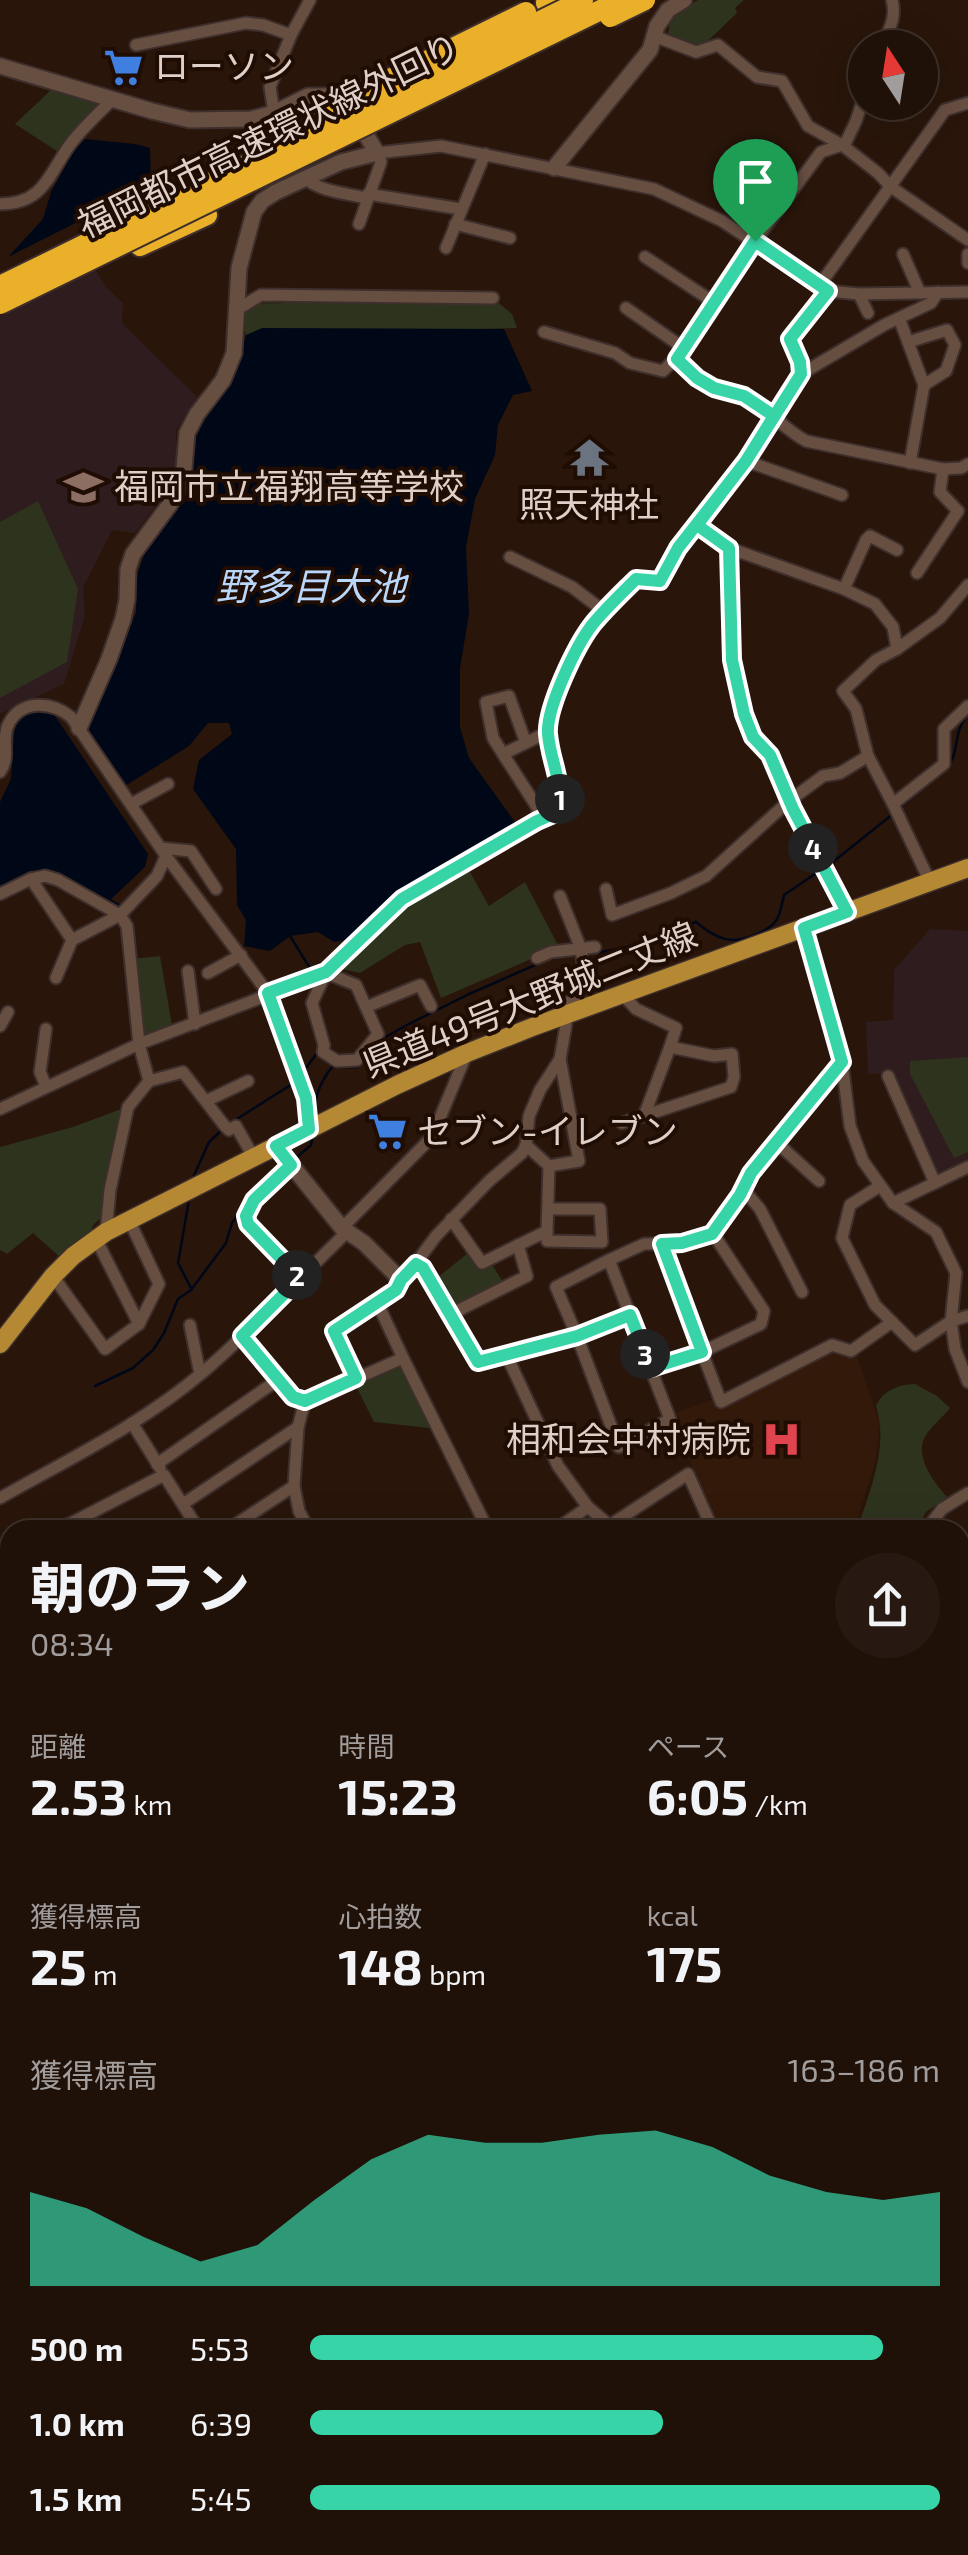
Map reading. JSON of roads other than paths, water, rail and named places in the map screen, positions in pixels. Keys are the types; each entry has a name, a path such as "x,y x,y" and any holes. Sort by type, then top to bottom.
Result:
{"highway":[{"path":"0,306 200,206 356,118 582,0"},
{"path":"0,282 582,0"},
{"path":"0,282 188,186 356,118 621,0"},
{"name":"福岡都市高速環状線外回り","path":"0,306 621,0"},
{"path":"0,306 207,215 645,0"},
{"path":"0,282 223,163 552,2"}],"main road":[{"name":"県道49号大野城二丈線","path":"0,1344 53,1276 101,1235 254,1158 284,1157 314,1127 467,1053 968,868"}],"street":[{"path":"274,113 270,88 310,0"},
{"path":"554,168 650,50 668,10 684,0"},
{"path":"891,30 892,0"},
{"path":"136,44 246,23 262,24 291,35"},
{"path":"654,36 696,52 718,45 756,76 782,81 808,126 842,145 891,187 968,240"},
{"path":"0,66 190,120 250,119 274,113 308,96 332,96 356,118 381,162 359,224"},
{"path":"0,204 14,204 43,189 70,145 113,99"},
{"path":"801,374 790,339 945,110 968,103"},
{"path":"544,332 664,371 681,354 755,241 821,152 845,144 856,120"},
{"path":"79,728 123,620 133,554 182,481 188,433 196,414 223,380 234,353 239,268 254,212 262,201 304,178 341,162 378,153 442,146 654,189 722,220 824,288 860,294 968,292"},
{"path":"446,248 485,154"},
{"path":"304,178 316,186 461,209"},
{"path":"455,224 510,238"},
{"path":"902,254 920,293"},
{"path":"968,254 968,263"},
{"path":"646,257 714,303"},
{"path":"0,1109 139,1044 326,972 402,899 558,812 561,791 548,732 550,713 590,627 636,579 660,581 678,548 746,461 801,374 931,303 938,292"},
{"path":"860,294 868,313"},
{"path":"239,304 243,306 261,295 493,298"},
{"path":"626,308 681,354 697,378 714,388 744,396 806,442 943,469 968,464"},
{"path":"899,318 924,385 910,463"},
{"path":"908,342 947,330 954,345 946,371 924,385"},
{"path":"746,461 842,494"},
{"path":"916,573 958,511 940,492 943,469"},
{"path":"697,525 729,548 876,604 893,627 898,649"},
{"path":"844,589 870,536 897,550"},
{"path":"729,548 732,660 744,714 753,737 770,755 789,801 847,912"},
{"path":"510,557 572,586 605,612"},
{"path":"930,882 868,756 856,709 843,692 876,660 940,618 968,586"},
{"path":"526,743 509,696 486,702 493,738 544,818"},
{"path":"0,772 7,756 8,726 14,716 40,704 62,709 268,993 314,1127"},
{"path":"896,809 944,764 944,729 968,706"},
{"path":"503,754 548,732"},
{"path":"606,889 612,915 706,876 789,801 823,776 840,774 868,756"},
{"path":"131,804 168,784"},
{"path":"164,852 191,851 216,888"},
{"path":"56,978 72,940 120,914 156,876 164,852"},
{"path":"0,894 31,878 45,876 120,914 128,926 139,1044 149,1081"},
{"path":"31,878 72,940"},
{"path":"549,1166 579,1160 560,1059 570,1002 586,985 581,954 560,896"},
{"path":"804,928 842,1062 850,1126 863,1162 893,1202 936,1232 956,1273 951,1321 968,1382"},
{"path":"536,958 551,952 581,954 595,947"},
{"path":"208,973 241,955"},
{"path":"188,971 195,1024"},
{"path":"326,972 356,985 378,1034 357,1060 336,1062 324,1052 312,1003 326,972"},
{"path":"366,1008 420,985 431,1006"},
{"path":"624,995 636,1009 676,1028 644,1116"},
{"path":"0,1026 8,1012"},
{"path":"46,1029 40,1072 46,1086"},
{"path":"622,1123 730,1086 734,1077 732,1054 714,1056 670,1046"},
{"path":"0,1498 132,1424 200,1374 242,1336 432,1137 467,1053"},
{"path":"356,1378 334,1331 396,1290 451,1219 522,1153 529,1116 560,1059"},
{"path":"608,1260 670,1419 619,1447 556,1287 608,1260 644,1244 682,1243 712,1232 751,1173 842,1062"},
{"path":"139,1324 101,1235 128,1107 149,1081 200,1067"},
{"path":"183,1072 227,1128 236,1126 254,1158"},
{"path":"888,1076 934,1183"},
{"path":"206,1101 248,1081"},
{"path":"776,1142 818,1181"},
{"path":"526,1145 549,1166 547,1241 602,1242 600,1210 548,1209"},
{"path":"300,1278 248,1224 246,1216 284,1157 344,1230 364,1243 401,1280"},
{"path":"893,1202 968,1167"},
{"path":"880,1186 850,1206 842,1238 875,1306 915,1345 951,1321 968,1316"},
{"path":"743,1189 760,1209 802,1292"},
{"path":"451,1219 482,1263 547,1231"},
{"path":"53,1276 105,1349 139,1324 159,1284 129,1220"},
{"path":"651,1368 702,1352 761,1324 764,1311 712,1232"},
{"path":"662,1244 721,1402 832,1345 852,1350 892,1322"},
{"path":"451,1314 527,1276 518,1245"},
{"path":"416,1264 423,1268 478,1362 577,1336 630,1315"},
{"path":"377,1302 483,1520"},
{"path":"190,1325 200,1374"},
{"path":"242,1336 293,1397 305,1401 403,1358"},
{"path":"506,1354 558,1466 588,1507 603,1520"},
{"path":"75,1520 161,1470 279,1379"},
{"path":"304,1520 294,1486 298,1427 305,1401"},
{"path":"132,1424 193,1520"},
{"path":"183,1504 298,1427"},
{"path":"623,1520 688,1474 709,1520"},
{"path":"241,1520 294,1486"},
{"path":"934,1520 942,1509 964,1500"},
{"path":"573,1520 588,1507"}],"water":[{"path":"85,139 150,148 151,185 8,257 43,219 51,192 73,152"},
{"name":"野多目大池","path":"262,328 504,329 532,391 513,395 498,425 495,455 475,499 466,547 469,614 460,668 460,727 469,758 517,825 402,892 353,939 334,942 318,932 290,936 270,951 244,946 246,920 237,905 236,849 193,789 199,760 232,734 229,723 208,723 189,746 125,786 87,728 136,613 137,575 147,546 182,497 203,412 234,374 246,335"},
{"path":"37,710 51,710 148,854 145,867 109,901 51,870 29,871 0,886 0,802 11,779 14,733 18,719"}],"waterway":[{"path":"948,766 968,714"},
{"path":"899,808 943,772"},
{"path":"829,865 893,814"},
{"path":"585,955 628,947 696,922 725,939 748,938 774,923 784,895 818,872"},
{"path":"110,900 121,906"},
{"path":"290,936 313,973"},
{"path":"314,1117 318,1090 332,1067 357,1067 384,1038 405,1026 549,959 572,955"},
{"path":"301,1075 317,1053"},
{"path":"232,1122 297,1081"},
{"path":"191,1182 209,1142 222,1130"},
{"path":"295,1159 311,1145 313,1135"},
{"path":"189,1200 178,1263 191,1288"},
{"path":"95,1386 133,1368 153,1350 178,1299 191,1290 226,1243 232,1223 248,1201"}],"place":[{"name":"ローソン","path":"124,67"},
{"name":"照天神社","path":"589,458"},
{"name":"福岡市立福翔高等学校","path":"84,487"},
{"name":"セブン-イレブン","path":"387,1132"},
{"name":"相和会中村病院","path":"781,1440"}]}
